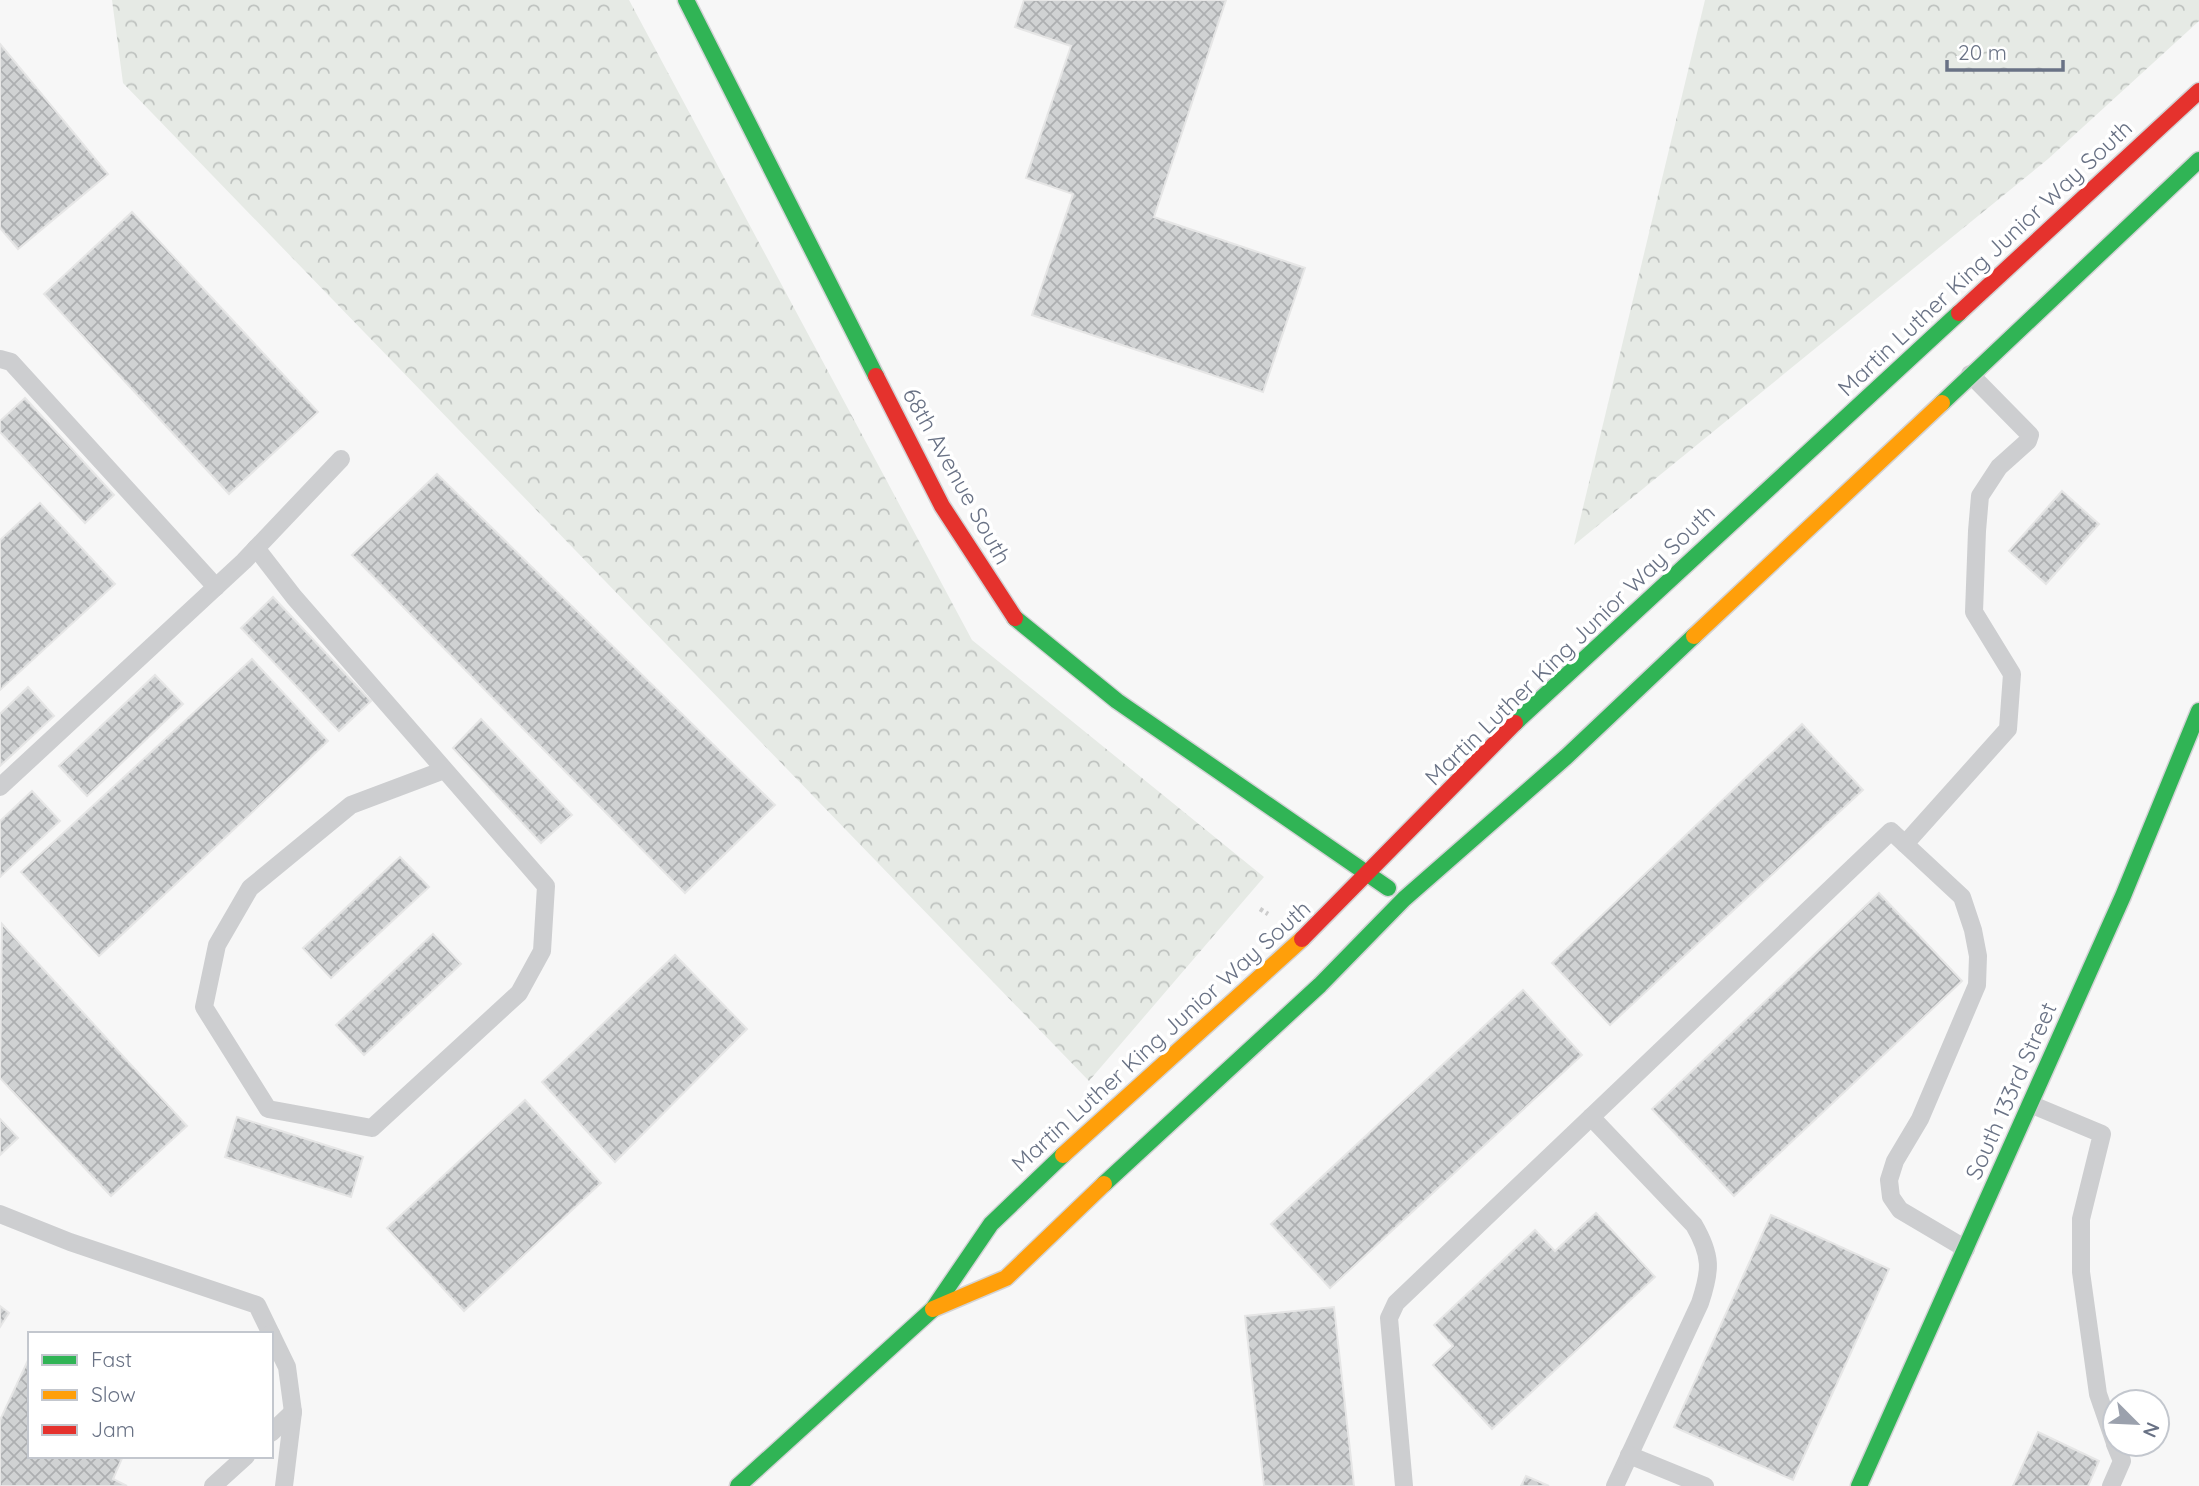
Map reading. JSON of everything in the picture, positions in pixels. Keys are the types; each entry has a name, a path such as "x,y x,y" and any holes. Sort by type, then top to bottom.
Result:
{"main road":[{"name":"68th Avenue South","path":"686,0 942,506 1011,615 1117,701 1404,899"},
{"name":"Martin Luther King Junior Way South","path":"737,1486 933,1309 991,1224 1098,1121 1307,935 1531,707 2199,91"},
{"name":"Martin Luther King Junior Way South","path":"933,1309 1006,1278 1110,1178 1320,985 1404,899 1566,757 2199,160"},
{"name":"South 133rd Street","path":"1859,1486 2123,896 2199,711"}],"lane":[{"path":"0,359 10,362 216,587"},
{"path":"1905,844 2008,729 2012,674 1974,611 1977,531 1980,496 1999,467 2028,441 2030,435 1970,374"},
{"path":"0,787 216,587 341,459"},
{"path":"256,548 294,597 546,886 542,951 519,993 372,1128 268,1109 204,1007 217,945 250,888 351,805 444,770"},
{"path":"1404,1486 1390,1318 1396,1303 1891,831 1962,897 1979,956 1977,985 1920,1119 1895,1161 1889,1180 1891,1196 1900,1210 1966,1249"},
{"path":"2030,1104 2102,1134 2081,1219 2081,1272 2101,1403"},
{"path":"1591,1117 1694,1225 1706,1245 1709,1276 1615,1486"},
{"path":"0,1214 70,1242 257,1305 270,1332"},
{"path":"273,1338 287,1367 293,1412 284,1486"},
{"path":"273,1431 293,1412"},
{"path":"1629,1455 1706,1486"},
{"path":"214,1486 244,1458"},
{"path":"2111,1486 2122,1461 2121,1458"}],"path":[{"path":"1260,909 1268,914"}],"green space":[{"path":"112,0 629,0 972,640 1264,877 1089,1081 123,83"},
{"path":"1705,0 2199,0 2199,21 2048,159 1574,545"}],"building":[{"path":"1024,0 1226,0 1154,217 1305,268 1263,392 1032,315 1073,194 1026,178 1071,46 1015,27"},
{"path":"0,44 108,174 18,249 0,228"},
{"path":"132,212 318,412 229,494 44,294"},
{"path":"25,398 114,495 85,523 0,432 0,421"},
{"path":"437,474 775,805 685,893 352,555"},
{"path":"2062,491 2099,524 2046,584 2009,551"},
{"path":"40,503 115,584 0,690 0,540"},
{"path":"273,597 371,701 339,731 241,628"},
{"path":"252,659 328,741 99,956 21,872"},
{"path":"155,675 183,704 87,796 59,766"},
{"path":"28,687 54,716 0,766 0,714"},
{"path":"481,719 572,815 541,843 453,748"},
{"path":"1802,724 1863,790 1610,1025 1552,963"},
{"path":"32,791 60,821 0,877 0,821"},
{"path":"400,857 429,887 331,978 303,948"},
{"path":"1879,893 1962,981 1734,1196 1652,1109"},
{"path":"2,924 187,1126 111,1196 0,1078"},
{"path":"433,934 461,964 364,1055 336,1025"},
{"path":"675,955 747,1029 615,1162 542,1082"},
{"path":"1523,990 1582,1055 1330,1288 1271,1224"},
{"path":"525,1100 601,1183 464,1311 387,1228"},
{"path":"237,1117 363,1157 351,1197 225,1157"},
{"path":"0,1119 18,1138 0,1155"},
{"path":"1596,1213 1655,1277 1492,1429 1433,1365 1453,1346 1434,1325 1535,1230 1555,1251"},
{"path":"1771,1215 1889,1269 1793,1480 1674,1427"},
{"path":"0,1306 9,1313 0,1327"},
{"path":"1334,1307 1354,1486 1264,1486 1245,1316"},
{"path":"28,1360 28,1458 122,1458 113,1479 127,1486 0,1486 0,1420"},
{"path":"2038,1432 2099,1461 2088,1486 2013,1486"},
{"path":"1526,1476 1549,1486 1521,1486"}],"traffic: fast":[{"path":"686,0 876,376"},
{"path":"1942,403 2199,160"},
{"path":"1515,723 1959,313"},
{"path":"1015,618 1117,701 1388,888"},
{"path":"1104,1184 1320,985 1404,899 1566,757 1694,636"},
{"path":"1859,1486 2123,896 2199,711"},
{"path":"738,1486 933,1309 991,1224 1063,1155"}],"traffic: slow":[{"path":"1694,636 1942,403"},
{"path":"1063,1155 1302,939"},
{"path":"933,1309 1006,1278 1104,1184"}],"traffic: jam":[{"path":"1959,313 2199,91"},
{"path":"876,376 942,506 1015,618"},
{"path":"1302,939 1515,723"}]}
